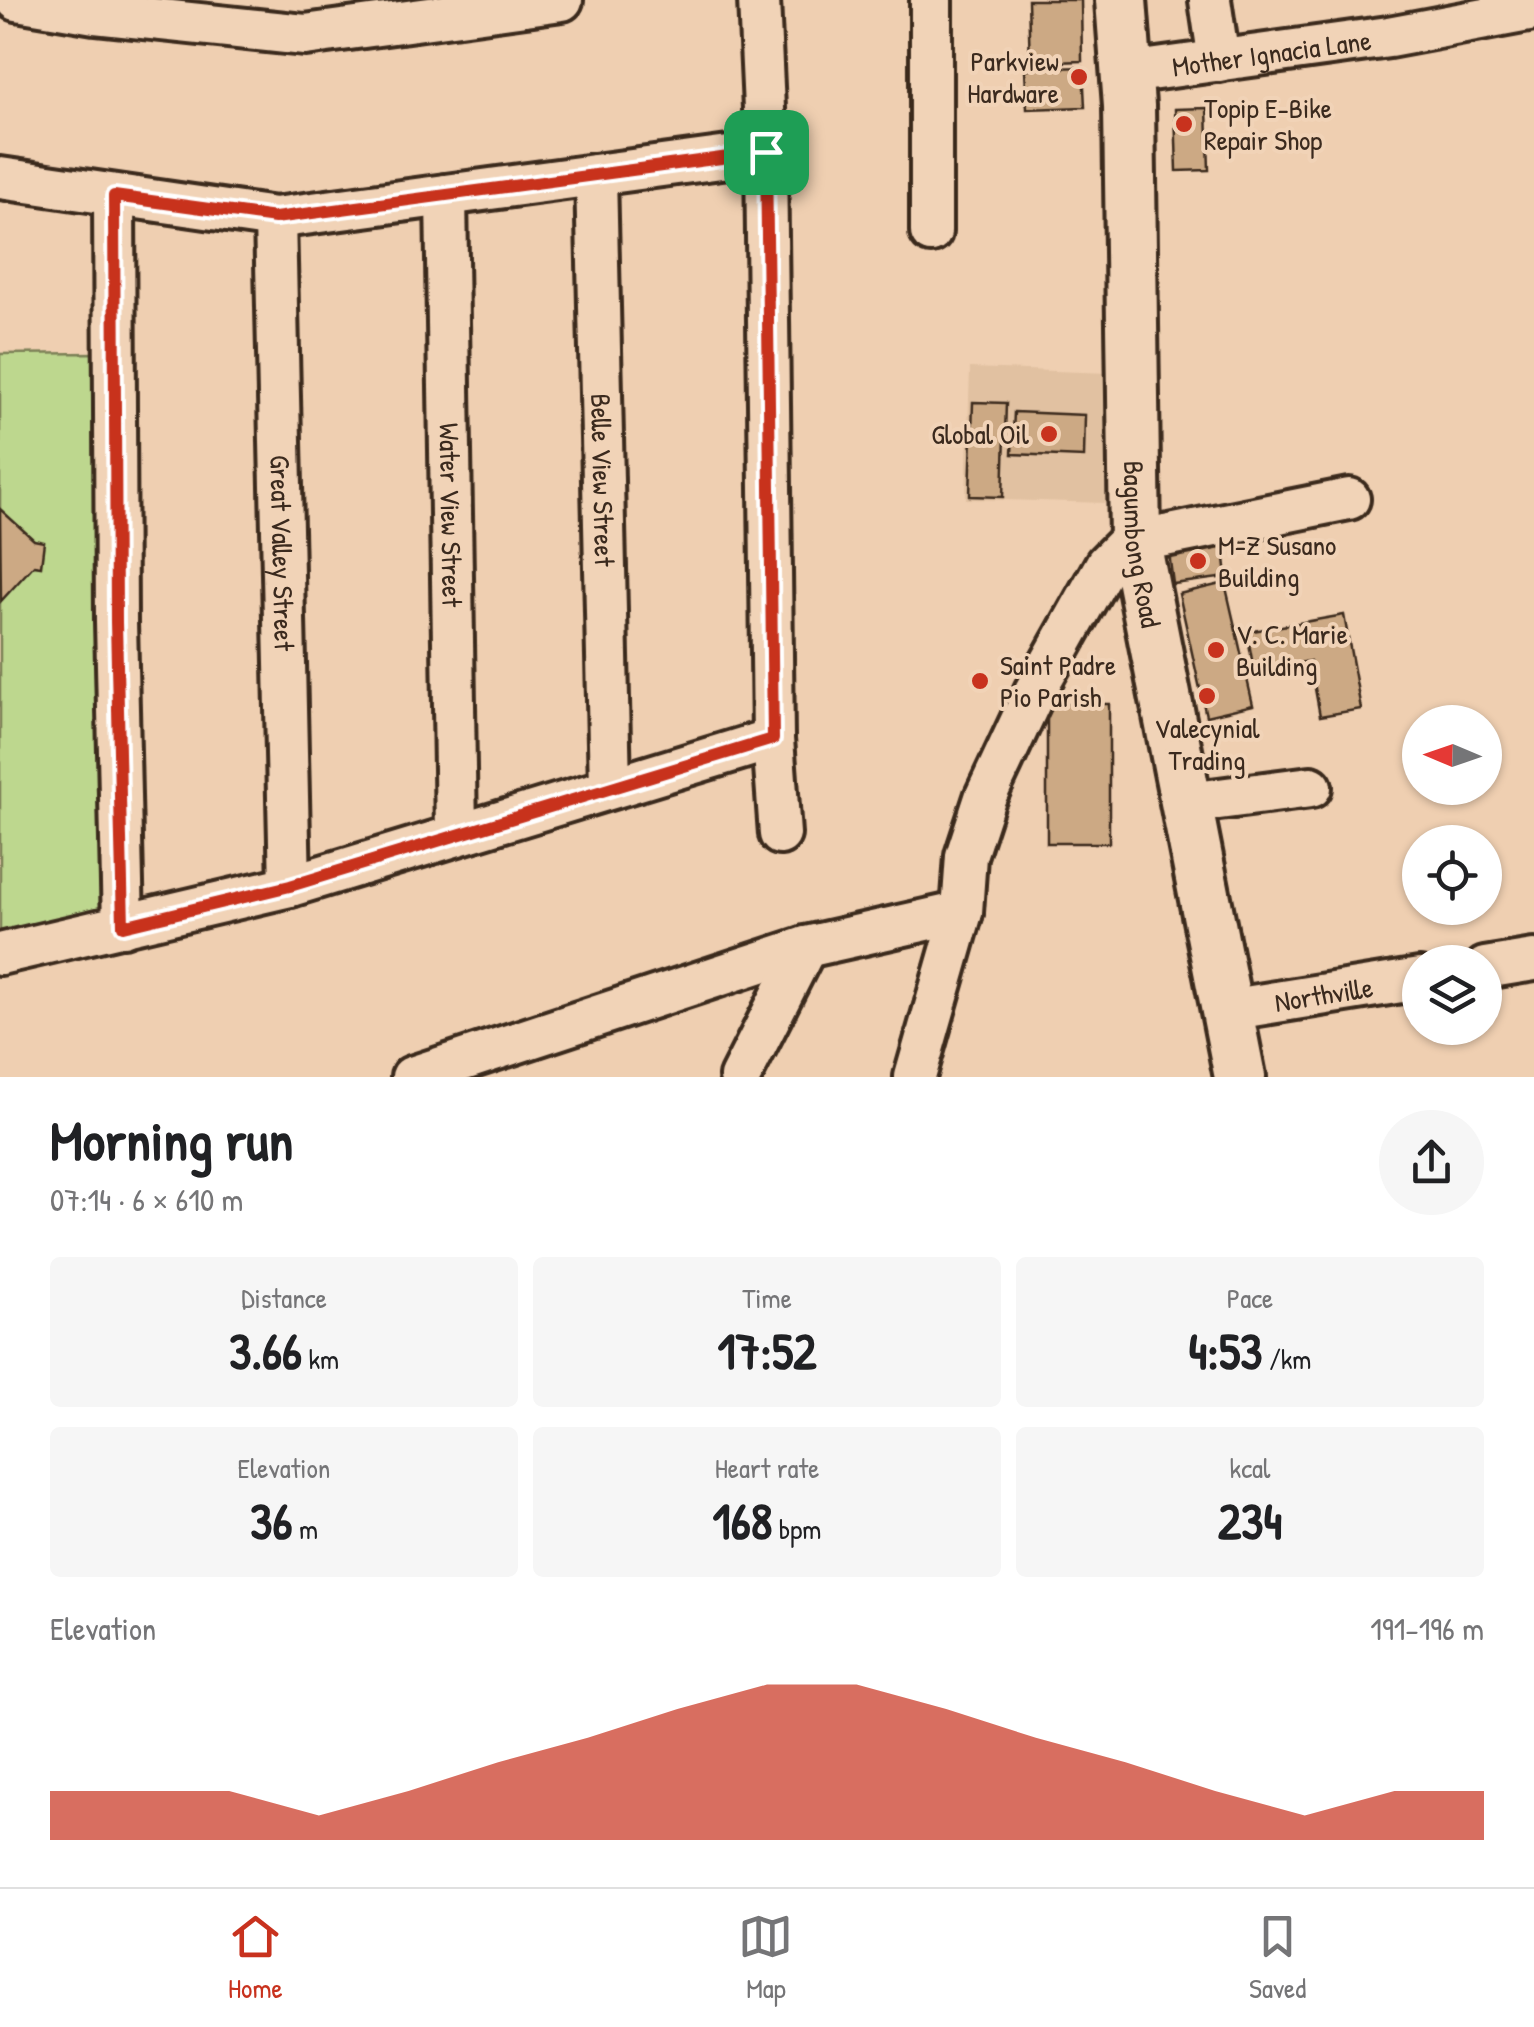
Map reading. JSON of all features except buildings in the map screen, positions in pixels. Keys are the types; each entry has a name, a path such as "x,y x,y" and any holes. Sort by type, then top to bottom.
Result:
{"main road":[{"name":"Bagumbong Road","path":"1121,0 1128,73 1136,542 1240,1077"}],"street":[{"path":"17,0 95,13 305,34 562,0"},
{"path":"759,0 766,152 773,739 780,834"},
{"path":"931,0 931,232"},
{"path":"1210,0 1218,61"},
{"name":"Mother Ignacia Lane","path":"1128,73 1389,37 1534,10"},
{"path":"0,178 275,218 766,152"},
{"name":"Belle View Street","path":"596,175 610,787"},
{"name":"Water View Street","path":"446,195 456,833"},
{"path":"114,196 116,622 123,926"},
{"name":"Great Valley Street","path":"275,218 290,886"},
{"path":"914,1077 962,912 966,856 985,798 1034,691 1106,564 1125,545 1136,542 1350,499"},
{"path":"0,954 290,886 773,739"},
{"path":"1188,803 1311,787"},
{"path":"412,1077 491,1064 806,946 962,912"},
{"path":"740,1077 806,946"},
{"path":"1502,965 1534,960"},
{"name":"Northville","path":"1227,1010 1402,981"}],"shaded area":[{"path":"970,368 1110,373 1106,503 966,499"}],"green space":[{"path":"95,353 104,911 0,939 0,354"}],"place":[{"name":"Parkview Hardware","path":"1079,77"},
{"name":"Topip E-Bike Repair Shop","path":"1184,124"},
{"name":"Global Oil","path":"1049,434"},
{"name":"M-Z Susano Building","path":"1198,561"},
{"name":"V. C. Marie Building","path":"1216,650"},
{"name":"Saint Padre Pio Parish","path":"980,681"},
{"name":"Valecynial Trading","path":"1207,696"}],"route":[{"path":"766,152 773,739 290,886 123,926 116,622 114,196 275,218 766,152"}]}
